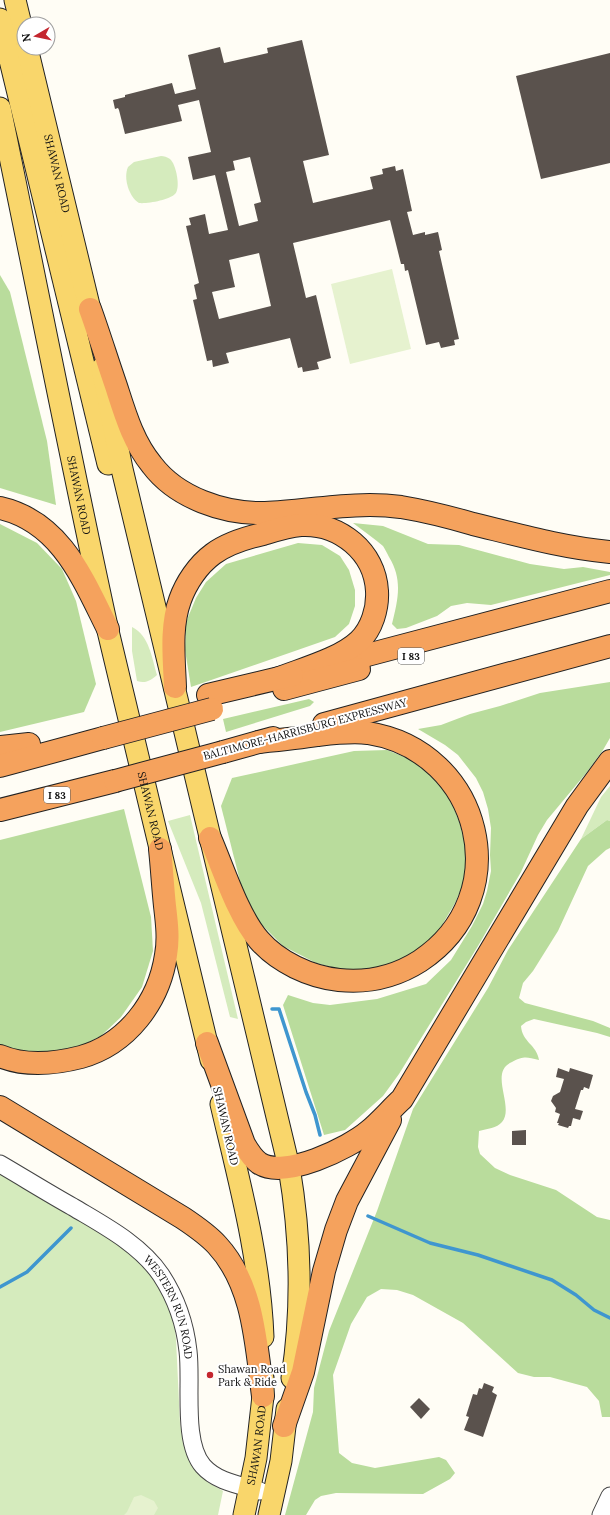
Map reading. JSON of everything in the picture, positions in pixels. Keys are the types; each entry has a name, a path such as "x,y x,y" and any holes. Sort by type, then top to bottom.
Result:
{"highway":[{"path":"90,309 130,427 140,447 152,466 167,480 183,492 202,502 222,508 244,512 265,513 349,505 400,507 428,512 533,539 610,552"},
{"path":"0,508 9,510 39,526 54,538 65,550 78,570 108,629"},
{"path":"174,687 174,630 175,616 179,601 185,587 202,565 213,554 237,541 290,526 302,525 328,528 342,534 353,542 364,554 372,569 377,587 375,613 361,640 349,650 277,679 210,702"},
{"path":"277,679 610,591"},
{"name":"I 83","path":"0,766 101,732 210,702 610,603"},
{"name":"BALTIMORE-HARRISBURG EXPRESSWAY","path":"0,810 223,752 610,646"},
{"path":"0,747 29,744 101,732"},
{"path":"210,838 238,904 248,924 259,939 284,960 314,975 330,979 364,981 382,978 397,973 412,966 429,955 443,942 462,916 470,900 474,883 477,853 476,837 472,820 458,792 436,764 420,752 401,742 367,733 351,732 259,742"},
{"path":"0,752 29,744"},
{"path":"284,1426 303,1372 324,1271 341,1215 347,1201 374,1148 402,1099 577,806 610,761"},
{"path":"0,822 92,787"},
{"path":"0,1056 39,1063 53,1063 87,1055 103,1048 119,1038 144,1012 153,999 166,955 168,934 160,849"},
{"path":"207,1043 244,1144 252,1156 260,1163 268,1166 289,1167 300,1164 330,1154 354,1142 369,1131 402,1099"},
{"path":"0,1107 177,1214 202,1231 217,1245 230,1262 241,1282 249,1306 262,1396"}],"main road":[{"path":"15,0 19,16"},
{"path":"0,20 106,459 121,510 158,617"},
{"name":"SHAWAN ROAD","path":"29,56 90,309 122,469 289,1167 297,1221 300,1320 296,1355 284,1426 281,1461 270,1515"},
{"name":"SHAWAN ROAD","path":"0,108 42,321 108,629 135,749 207,1043 252,1238 263,1330 262,1396 256,1458 255,1490 257,1515"},
{"name":"SHAWAN ROAD","path":"244,1515 255,1490 272,1466 284,1426"}],"street":[{"name":"WESTERN RUN ROAD","path":"0,1164 119,1236 143,1254 159,1273 172,1292 180,1311 185,1330 188,1353 190,1416 195,1452 202,1466 213,1475 226,1482 255,1490"},
{"path":"601,1515 610,1496"}],"green space":[{"path":"161,156 170,159 174,166 178,182 177,191 172,196 163,200 139,203 132,196 128,187 126,176 128,167 134,162"},
{"path":"392,269 411,349 350,364 331,284"},
{"path":"0,275 10,292 47,441 56,505 0,488"},
{"path":"353,523 383,526 428,544 459,545 530,564 564,569 583,567 610,572 610,575 491,605 467,603 451,606 437,616 406,628 397,629 392,624 398,590 398,582 393,565 383,546"},
{"path":"0,524 37,543 62,569 76,601 96,684 84,712 0,732"},
{"path":"298,543 322,545 340,556 349,570 355,590 355,606 349,624 335,637 191,687 185,650 186,622 196,598 206,582 226,564"},
{"path":"132,627 142,635 146,641 157,675 146,682 137,681 132,651"},
{"path":"610,682 610,738 587,772 547,820 538,835 521,872 478,946 399,1074 383,1096 345,1130 324,1135 283,1005 288,995 313,1003 330,1005 377,999 426,984 451,960 472,926 483,904 487,891 491,871 491,828 483,792 476,778 458,755 445,745 418,729 441,725 470,714 540,693"},
{"path":"309,699 314,702 310,706 226,732 223,719"},
{"path":"387,750 412,760 433,776 450,798 460,824 465,845 466,878 455,903 438,932 419,950 399,961 372,969 343,970 316,963 283,946 257,920 242,889 221,806 232,778 354,751"},
{"path":"610,786 610,821 607,820 581,839 601,797"},
{"path":"124,809 151,917 153,951 142,987 121,1017 101,1036 75,1049 47,1055 0,1048 0,840"},
{"path":"190,815 238,1019 230,1017 201,903 168,821"},
{"path":"607,820 610,821 610,848 588,866 558,931 533,971 523,983 519,998 525,1003 593,1021 610,1028 610,1037 534,1019 521,1026 524,1036 538,1055 539,1060 522,1058 505,1067 502,1073 502,1081 506,1108 505,1116 502,1122 497,1126 479,1131 478,1147 480,1154 495,1168 510,1175 556,1190 597,1217 610,1220 610,1417 602,1417 599,1401 587,1387 550,1377 534,1377 518,1373 463,1323 413,1295 397,1290 381,1289 367,1297 351,1324 333,1375 339,1453 352,1463 375,1468 439,1457 446,1460 455,1473 450,1479 423,1494 336,1493 321,1496 315,1500 306,1515 285,1515 313,1412 314,1388 329,1331 377,1211 413,1109 488,988 508,950 581,839"},
{"path":"0,1171 86,1222 140,1259 153,1275 173,1312 176,1339 180,1423 183,1443 189,1459 198,1473 209,1483 223,1491 218,1515 0,1515"},
{"path":"141,1495 154,1501 158,1508 154,1515 124,1515 134,1497"}],"building":[{"path":"302,40 329,155 303,161 313,203 373,189 370,177 383,174 382,169 395,166 396,171 403,169 412,211 407,212 413,235 425,232 425,235 438,232 442,250 439,251 459,339 454,340 455,345 441,348 439,342 426,345 408,270 405,271 404,264 401,264 390,220 293,243 306,298 316,295 331,358 317,362 319,369 303,372 302,367 298,368 290,338 226,353 229,363 213,367 212,360 207,361 193,300 197,299 194,285 199,283 186,226 191,225 189,218 205,214 209,234 228,230 215,175 193,180 188,157 211,152 199,100 178,105 182,121 125,134 119,110 118,108 115,109 113,100 125,97 125,95 172,83 175,94 196,89 188,55 220,47 224,63 268,53 267,48","holes":["250,157 261,202 254,204 258,221 239,226 226,172 235,170 233,161","259,253 271,306 219,319 212,292 235,287 229,260"]},
{"path":"610,53 610,163 541,179 516,76"},
{"path":"558,1068 569,1072 570,1068 593,1075 589,1089 584,1087 583,1090 581,1090 575,1109 583,1111 580,1120 573,1118 571,1126 568,1128 558,1125 559,1123 557,1123 560,1114 555,1112 556,1108 551,1101 553,1096 560,1092 564,1079 556,1077"},
{"path":"526,1130 526,1145 512,1145 512,1131"},
{"path":"484,1383 494,1387 492,1392 497,1395 483,1437 464,1430 469,1417 466,1416 473,1394 477,1395 479,1388 482,1389"},
{"path":"419,1398 430,1409 421,1419 410,1407"}],"waterway":[{"path":"272,1009 279,1009 315,1115 320,1135"},
{"path":"368,1216 430,1243 478,1255 552,1280 576,1295 594,1310 610,1318"},
{"path":"0,1287 27,1272 71,1228"}],"place":[{"name":"Shawan Road Park & Ride","path":"210,1375"}]}
